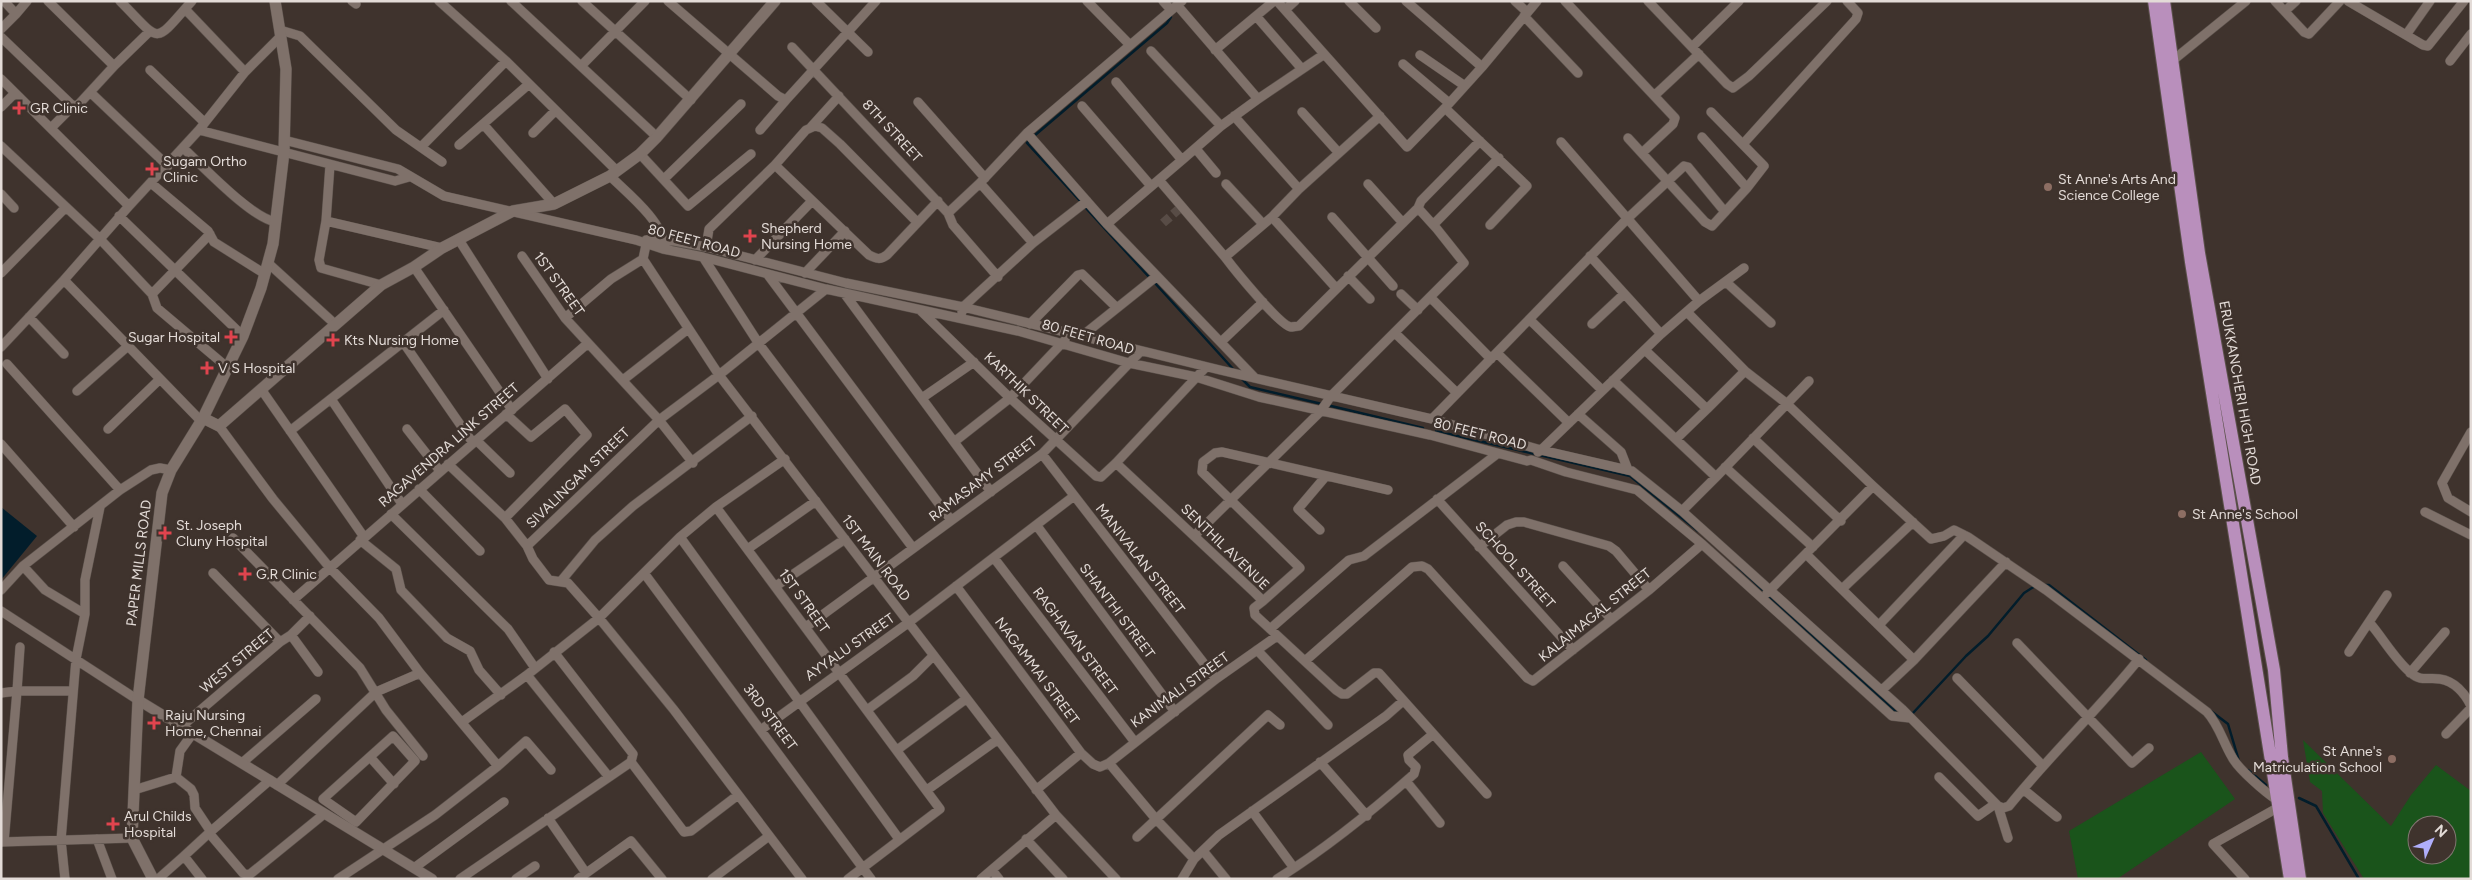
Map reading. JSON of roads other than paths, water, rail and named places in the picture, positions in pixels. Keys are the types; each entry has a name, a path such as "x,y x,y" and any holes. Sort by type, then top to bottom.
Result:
{"main road":[{"name":"PAPER MILLS ROAD","path":"153,879 132,838 138,700 162,493 171,470 202,420 243,336 266,269 276,222 284,152 286,69 275,1"},
{"path":"202,420 219,426 381,285 414,267 442,248 513,212 554,204 614,173 640,154 691,100 775,1"},
{"path":"2154,1 2181,155"},
{"name":"ERUKKANCHERI HIGH ROAD","path":"2164,1 2181,155 2274,670 2277,758 2281,801 2300,879"},
{"path":"2277,758 2290,879"}],"street":[{"path":"4,1 16,14"},
{"path":"1,29 27,1"},
{"path":"48,1 114,66"},
{"path":"120,1 149,32 158,35 164,33 192,1"},
{"path":"439,1 506,61 614,173 657,224 663,246"},
{"path":"512,1 582,65 656,137"},
{"path":"582,1 691,100"},
{"path":"582,65 645,1"},
{"path":"668,1 778,96 786,100"},
{"path":"816,1 868,52"},
{"path":"760,130 876,1"},
{"path":"1087,1 1130,45"},
{"path":"1163,1 1173,8 1215,50 1258,99"},
{"path":"1215,50 1275,1 1407,147 1482,68 1537,1"},
{"path":"1285,10 1295,1"},
{"path":"1349,1 1376,28"},
{"path":"1406,1 1482,68"},
{"path":"1515,1 1578,73"},
{"path":"1565,1 1671,112 1675,120 1642,153"},
{"path":"1648,1 1729,86 1737,87 1827,1"},
{"path":"1692,47 1739,1"},
{"path":"1743,144 1856,19 1858,13 1848,1"},
{"path":"2172,61 2246,1"},
{"path":"2275,1 2304,32 2309,34 2340,1"},
{"path":"2285,12 2296,1"},
{"path":"2348,1 2423,45 2432,44 2464,1"},
{"path":"2363,10 2369,1"},
{"path":"2406,35 2430,1"},
{"path":"948,213 1130,45 1173,8"},
{"path":"185,9 245,72"},
{"path":"1256,16 1302,70"},
{"path":"51,128 73,106 79,104 149,32"},
{"path":"1,347 64,280 119,216 168,166 245,72 280,34 300,36 382,118 442,162"},
{"path":"2450,61 2471,34"},
{"path":"1,37 73,106"},
{"name":"8TH STREET","path":"792,48 938,201 948,213 953,225 998,276"},
{"path":"1150,51 1221,126"},
{"path":"1655,94 1699,54"},
{"path":"1107,224 1221,126 1323,55"},
{"path":"1420,55 1465,86"},
{"path":"421,147 506,61"},
{"path":"1402,64 1527,186 1490,225"},
{"path":"150,70 202,126 330,165 395,180 409,176"},
{"path":"1,79 129,206"},
{"path":"1116,82 1182,160"},
{"path":"460,145 529,84"},
{"path":"1,106 15,92"},
{"path":"90,92 168,166"},
{"path":"706,247 709,229 775,165 839,96"},
{"path":"918,102 1033,243"},
{"path":"664,179 741,104"},
{"path":"1082,106 1151,186"},
{"path":"534,133 555,111"},
{"path":"1302,112 1338,152"},
{"path":"1628,138 1708,225 1713,224 1748,188 1764,166 1711,112"},
{"path":"1234,116 1299,189"},
{"path":"1225,257 1272,216 1338,152 1380,116"},
{"path":"483,124 554,204"},
{"path":"811,127 822,128 840,144 917,222"},
{"path":"1702,137 1748,188"},
{"path":"1030,138 1083,204 1107,224 1154,278 1222,341 1252,377"},
{"name":"80 FEET ROAD","path":"284,140 398,169 444,196 663,246 826,289 1064,343 1129,363 1196,377 1240,392 1326,405 1430,425 1632,471 1710,535 1766,594"},
{"path":"1159,180 1180,207 1263,302 1285,325 1291,328 1299,326 1418,208 1421,201 1480,141"},
{"path":"1561,142 1699,301"},
{"path":"1,146 99,238 152,294 157,308 228,368"},
{"path":"183,148 244,203 267,220 276,222"},
{"path":"1196,149 1216,172"},
{"path":"640,154 688,206 751,154"},
{"path":"1434,224 1499,158"},
{"path":"330,165 326,221 319,260 321,268 381,285"},
{"path":"775,165 869,255 881,259 938,201"},
{"name":"80 FEET ROAD","path":"1430,425 1456,393 1530,320 1590,256 1667,180 1686,165 1725,212"},
{"path":"151,183 210,234 214,242 266,269 336,325"},
{"path":"1226,184 1263,224"},
{"path":"1368,184 1402,223"},
{"path":"1,194 14,208"},
{"path":"755,260 812,201"},
{"path":"960,318 964,307 1033,243 1083,204"},
{"path":"1,273 66,207"},
{"path":"1194,536 1326,405 1464,263 1434,224 1418,208"},
{"path":"119,216 243,336"},
{"path":"1272,216 1336,288"},
{"path":"1332,217 1393,286"},
{"path":"326,221 442,248"},
{"path":"805,273 845,232"},
{"path":"152,294 210,234"},
{"path":"459,240 548,379"},
{"path":"565,318 611,279 643,259 646,242"},
{"name":"80 FEET ROAD","path":"663,246 706,247 805,273 964,307 1252,377 1326,405 1430,425 1497,454 1527,461 1531,460 1566,472 1637,490 1702,544"},
{"name":"1ST STREET","path":"522,256 565,318 659,420 693,463"},
{"path":"1590,256 1661,334"},
{"path":"703,257 760,344 913,548"},
{"name":"1ST MAIN ROAD","path":"643,259 719,375 875,577 997,740 1056,815 1116,879"},
{"path":"414,267 444,310 509,412 530,437 565,409 587,435 505,518"},
{"path":"1540,451 1661,334 1699,301 1744,268"},
{"path":"1030,324 1078,275 1082,274 1116,307"},
{"path":"768,275 951,520"},
{"path":"1348,276 1370,299"},
{"path":"1082,336 1154,278"},
{"path":"64,280 202,420"},
{"path":"1726,282 1771,323"},
{"name":"SIVALINGAM STREET","path":"802,879 674,710 599,618 568,584 549,580 533,559 527,546 659,420 760,344 826,289"},
{"path":"844,293 991,492"},
{"path":"1401,294 1418,310"},
{"path":"1592,324 1624,294"},
{"path":"1431,298 1569,423"},
{"path":"1222,341 1263,302"},
{"path":"290,431 444,310"},
{"name":"KARTHIK STREET","path":"920,310 1010,398 1096,476 1101,477 1116,463"},
{"path":"1687,312 1745,371 1786,403 1931,539 1944,536 1954,530 1964,535 2039,586 2139,659 2207,712 2214,720 2233,759 2262,790 2281,801 2213,844 2245,879"},
{"path":"30,317 64,354"},
{"path":"1530,320 1602,390"},
{"path":"623,380 688,329"},
{"path":"954,442 1010,398 1064,343 1068,333"},
{"path":"1394,333 1456,393"},
{"path":"403,342 475,442 510,472"},
{"name":"RAGAVENDRA LINK STREET","path":"293,600 587,344"},
{"path":"77,392 128,346"},
{"path":"1645,350 1706,409"},
{"name":"RAMASAMY STREET","path":"806,627 1042,454 1141,351"},
{"path":"922,398 974,362"},
{"path":"7,364 120,490"},
{"path":"1116,463 1206,367"},
{"path":"1676,440 1745,371"},
{"path":"108,429 160,379"},
{"path":"1613,380 1716,477"},
{"path":"1682,511 1808,381"},
{"path":"260,390 290,431 362,539 396,569 401,590 447,638 470,651 479,670 501,695"},
{"path":"331,399 402,504"},
{"path":"1578,414 1621,452 1628,470"},
{"path":"561,581 595,540 633,506 693,463 752,416"},
{"path":"219,426 272,499 330,568 379,618 420,673 498,766"},
{"path":"407,428 440,471"},
{"path":"2471,432 2442,484 2448,498 2471,512"},
{"path":"1753,438 1841,521"},
{"path":"1,444 74,527"},
{"name":"80 FEET ROAD","path":"1531,460 1540,451"},
{"path":"1263,601 1300,568 1202,472 1202,462 1208,456 1222,452 1388,490"},
{"name":"MANIVALAN STREET","path":"1042,454 1216,679"},
{"name":"KANIMALI STREET","path":"1105,765 1216,679 1258,650 1274,632 1349,560 1364,556 1497,454"},
{"path":"462,722 501,695 599,618 680,537 716,507 785,459"},
{"name":"SENTHIL AVENUE","path":"1116,463 1263,601 1253,611 1336,690 1345,695 1374,673 1379,672 1432,735 1487,794"},
{"path":"448,464 505,518 527,546"},
{"path":"1725,467 1813,547"},
{"path":"1,590 23,566 120,490 151,470 160,468 171,470"},
{"path":"1320,530 1298,509 1326,476"},
{"path":"1766,594 1841,521 1873,486"},
{"path":"419,489 480,551"},
{"name":"AYYALU STREET","path":"762,729 908,623 1074,496"},
{"name":"SCHOOL STREET","path":"1437,499 1573,650"},
{"path":"749,548 816,501"},
{"path":"65,879 61,840 76,659 85,614 85,580 100,507"},
{"name":"1ST STREET","path":"716,507 749,548 940,808 899,839"},
{"path":"2425,512 2471,535"},
{"path":"391,514 508,629 535,668"},
{"path":"1479,547 1507,525 1524,522 1609,546 1616,551 1649,590"},
{"path":"1842,589 1913,522"},
{"name":"SHANTHI STREET","path":"1037,526 1175,712"},
{"path":"1879,625 1964,535"},
{"path":"680,537 899,839 848,879"},
{"path":"233,538 360,668 386,710 423,756"},
{"path":"776,586 845,539"},
{"path":"1702,544 1815,632 1882,690 1996,805 2003,808 2008,806 2042,765 2112,693 2139,659"},
{"name":"KALAIMAGAL STREET","path":"1305,661 1412,567 1417,566 1428,569 1527,678 1533,681 1649,590 1702,544"},
{"path":"1806,554 1914,660"},
{"name":"RAGHAVAN STREET","path":"994,558 1134,741"},
{"path":"1882,690 1914,660 2006,562"},
{"path":"23,566 45,590 85,614"},
{"path":"1563,566 1611,619"},
{"path":"213,573 280,642"},
{"name":"3RD STREET","path":"644,573 762,729 871,879"},
{"name":"NAGAMMAI STREET","path":"956,586 1081,752 1093,764 1105,765 1194,859"},
{"path":"1766,594 1892,716 1906,714"},
{"path":"2349,652 2387,596"},
{"path":"1,611 138,700 432,879"},
{"name":"WEST STREET","path":"182,726 280,642 291,635 310,616"},
{"path":"2370,622 2410,673 2421,680 2441,679 2455,685 2470,704 2446,734"},
{"path":"2410,673 2445,632"},
{"path":"291,635 318,672"},
{"path":"2017,643 2132,763 2149,748"},
{"path":"20,647 17,692 5,780 3,842 132,838"},
{"path":"1258,650 1328,725"},
{"path":"460,879 631,762 633,754 554,652"},
{"path":"867,710 912,676 933,656"},
{"path":"158,879 210,833 273,783 376,692 420,673"},
{"path":"527,675 608,777"},
{"path":"1956,678 2042,765"},
{"path":"1,693 73,691"},
{"path":"242,763 316,699"},
{"path":"897,750 966,699"},
{"path":"1182,879 1194,859 1204,852 1219,835 1386,716 1403,701"},
{"path":"1137,837 1155,818 1268,715 1280,725"},
{"path":"176,777 180,751 193,733"},
{"path":"1277,879 1367,816 1406,781 1416,771 1416,767 1409,760 1408,754 1432,735"},
{"path":"393,736 415,761 356,822 323,799 370,757 393,736"},
{"path":"338,879 435,815 498,766 526,740 551,770"},
{"path":"927,790 997,740"},
{"path":"1036,790 1081,752"},
{"path":"370,757 394,784"},
{"path":"631,762 684,832 691,830 738,795"},
{"path":"1320,762 1367,816"},
{"path":"176,777 191,788 194,795 195,808 210,833 243,873 249,875 324,814"},
{"path":"134,790 176,777"},
{"path":"1939,778 1978,816 1996,805"},
{"path":"1406,781 1440,823"},
{"path":"2023,789 2058,817"},
{"path":"414,868 504,802"},
{"path":"1996,805 2008,838"},
{"path":"1252,811 1294,868"},
{"path":"335,820 342,812"},
{"path":"982,879 1056,815"},
{"path":"548,818 586,873"},
{"path":"712,879 769,836"},
{"path":"97,839 112,879"},
{"path":"1026,839 1063,879"},
{"path":"578,879 631,841 662,879"},
{"path":"1204,852 1226,879"},
{"path":"184,856 202,879"},
{"path":"516,879 535,866"},
{"path":"992,870 998,879"}],"water":[{"path":"1,507 37,536 1,580"}],"waterway":[{"path":"1034,136 1167,23 1171,17 1170,15"},
{"path":"1030,140 1027,143 1081,202"},
{"path":"1084,206 1150,278"},
{"path":"1154,282 1234,370"},
{"path":"1241,378 1250,387 1322,404"},
{"path":"1327,405 1423,428"},
{"path":"1436,431 1630,476 1698,531"},
{"path":"1737,566 1764,591"},
{"path":"2045,585 2049,585 2146,660"},
{"path":"1911,713 1988,636 2024,593 2035,586"},
{"path":"1768,595 1895,711 1900,712"},
{"path":"2211,711 2228,724 2239,761"},
{"path":"2248,770 2266,785"},
{"path":"2299,798 2316,806 2359,879"}],"tunnel":[{"path":"1163,223 1180,208"}],"place":[{"name":"GR Clinic","path":"19,108"},
{"name":"Sugam Ortho Clinic","path":"152,169"},
{"name":"St Anne's Arts And Science College","path":"2048,187"},
{"name":"Shepherd Nursing Home","path":"750,236"},
{"name":"Sugar Hospital","path":"231,337"},
{"name":"Kts Nursing Home","path":"333,340"},
{"name":"V S Hospital","path":"207,368"},
{"name":"St Anne's School","path":"2182,514"},
{"name":"St. Joseph Cluny Hospital","path":"165,533"},
{"name":"G.R Clinic","path":"245,574"},
{"name":"Raju Nursing Home, Chennai","path":"154,723"},
{"name":"St Anne's Matriculation School","path":"2392,759"},
{"name":"Arul Childs Hospital","path":"113,824"}]}
